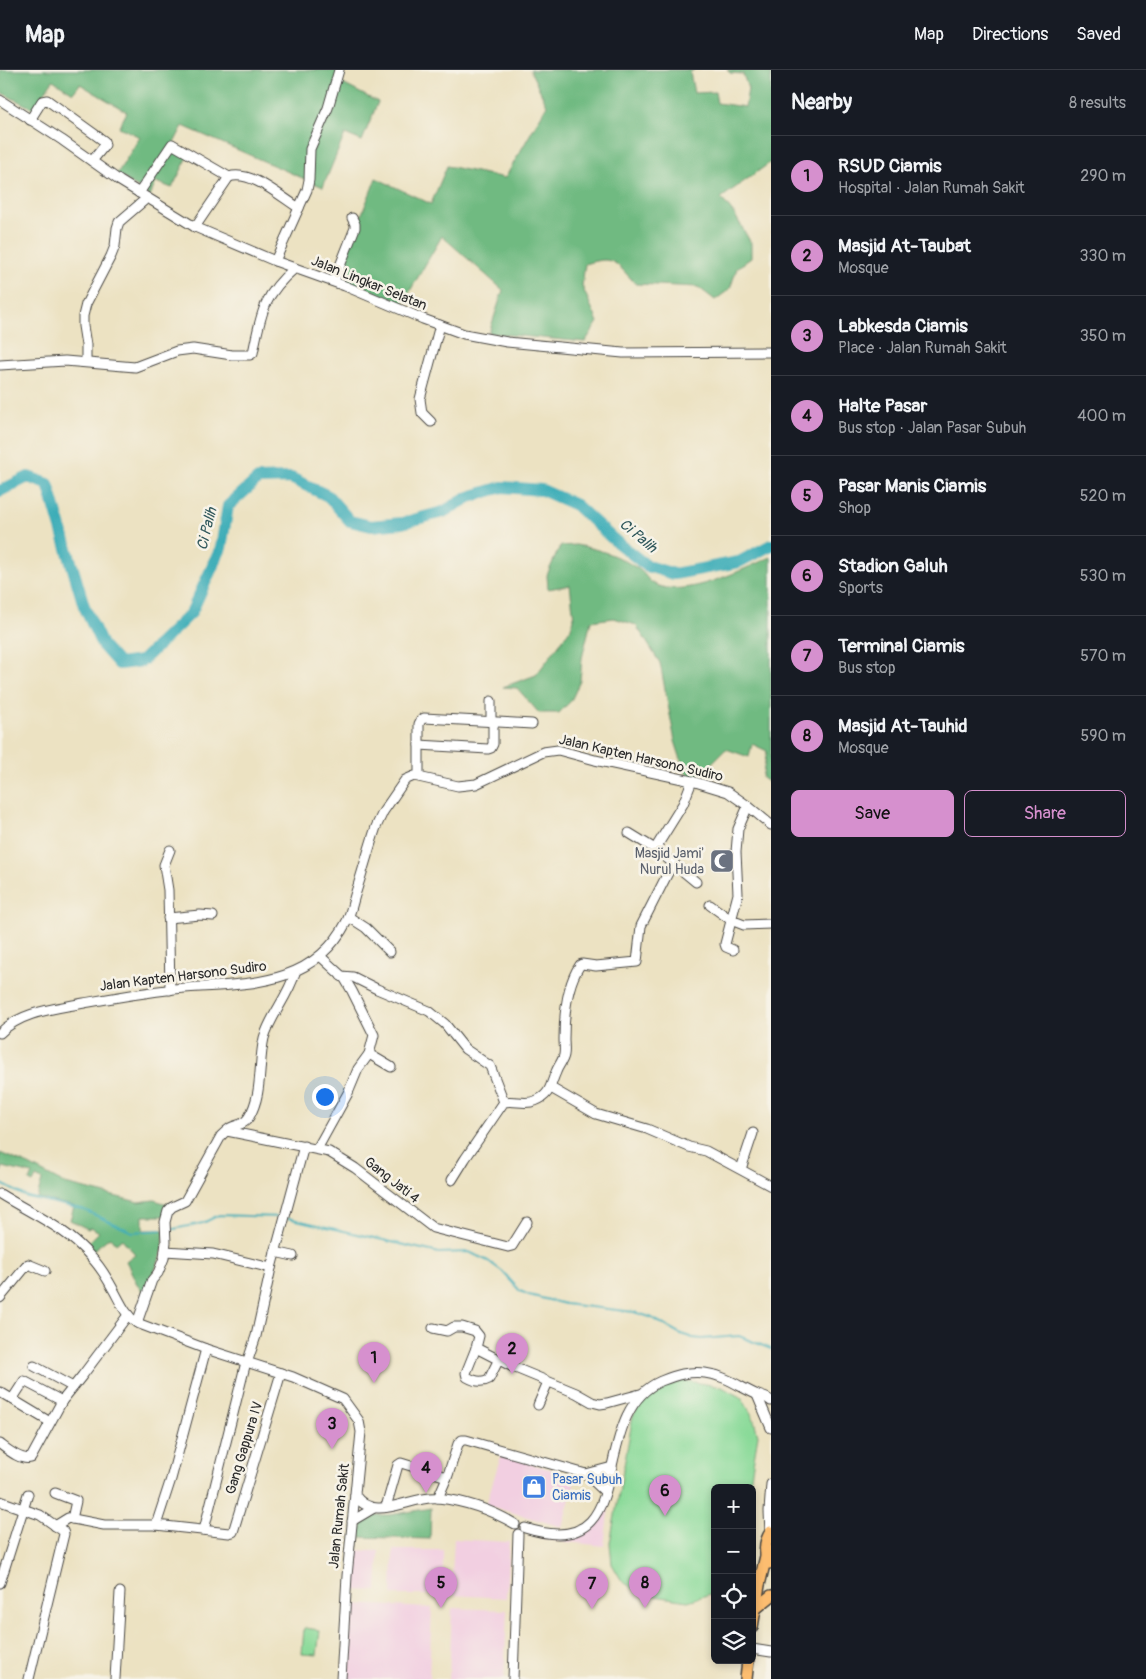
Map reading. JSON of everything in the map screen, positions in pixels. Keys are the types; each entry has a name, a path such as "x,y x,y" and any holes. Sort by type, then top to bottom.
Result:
{"main road":[{"path":"756,1608 758,1585 768,1561 765,1544 770,1533"},
{"path":"756,1608 771,1596"},
{"path":"746,1679 748,1664"}],"street":[{"path":"275,261 299,208 309,180 310,149 328,108 339,70"},
{"path":"30,120 42,100 47,100 104,141 105,145 92,161"},
{"name":"Jalan Lingkar Selatan","path":"0,101 62,140 138,193 195,227 275,261 334,281 398,309 483,339 623,353 771,352"},
{"path":"138,193 172,144 229,177"},
{"path":"195,227 229,177 236,175 256,180 299,208"},
{"path":"86,362 83,326 86,304 113,251 119,222 147,198"},
{"path":"334,281 355,228 352,218"},
{"path":"0,365 65,361 135,366 177,351 193,349 232,355 250,355 253,353 262,312 267,299 282,278 295,268"},
{"path":"431,422 422,413 420,398 440,325"},
{"path":"418,745 491,748 493,744 490,701"},
{"path":"419,776 419,722 424,718 532,724"},
{"name":"Jalan Kapten Harsono Sudiro","path":"0,1033 25,1016 50,1009 119,996 240,985 295,973 320,956 341,931 349,917 376,826 383,812 409,777 419,776 458,786 476,784 543,752 558,750 692,781 728,792 771,825"},
{"path":"655,849 683,804 692,781"},
{"path":"733,950 726,947 725,944 738,894 736,852 738,830 748,806"},
{"path":"629,833 655,849 696,882"},
{"path":"170,850 164,863 168,890 170,990"},
{"path":"452,1180 464,1159 504,1102 527,1103 535,1101 542,1098 551,1088 555,1074 564,1058 564,1020 569,989 578,968 582,964 596,966 637,962 641,926 673,863"},
{"path":"710,904 731,920 744,925 771,924"},
{"path":"168,918 200,915 213,916"},
{"path":"349,917 366,928 390,952"},
{"path":"317,1149 348,1093 358,1069 369,1054 374,1035 348,984 320,956"},
{"path":"0,1194 56,1226 81,1246 103,1273 128,1315 137,1323 152,1280 159,1271 165,1251 166,1218 169,1209 185,1201 221,1136 227,1130 244,1122 254,1106 258,1092 261,1053 266,1033 287,994 295,973"},
{"path":"341,976 353,977 429,1011 444,1024 466,1050 490,1066 504,1102"},
{"path":"369,1054 391,1067"},
{"path":"551,1088 596,1114 647,1130 689,1147 706,1151 771,1186"},
{"name":"Gang Jati 4","path":"227,1130 332,1153 355,1168 434,1229 456,1233 508,1248 512,1246 527,1222"},
{"path":"741,1169 754,1133"},
{"path":"55,1526 65,1519 72,1519 104,1525 156,1525 204,1530 304,1146"},
{"path":"165,1251 213,1254 271,1268"},
{"path":"275,1252 293,1256"},
{"path":"0,1298 28,1264 44,1271"},
{"path":"0,1444 22,1458 29,1459 62,1401 128,1315"},
{"name":"Jalan Rumah Sakit","path":"137,1323 206,1349 281,1373 343,1399 359,1421 361,1432 347,1576 341,1679"},
{"path":"433,1328 447,1331 458,1326 475,1331 479,1336 466,1373 467,1377 485,1381 491,1376 499,1360"},
{"path":"476,1348 600,1404 640,1394 657,1383 676,1375 696,1372 714,1374 730,1379 757,1395 771,1397"},
{"path":"156,1525 171,1479 206,1349"},
{"path":"34,1366 73,1387"},
{"name":"Gang Gappura IV","path":"204,1530 233,1532 281,1373"},
{"path":"13,1398 24,1381 62,1401"},
{"path":"538,1405 548,1382"},
{"path":"0,1392 13,1398 50,1422"},
{"path":"355,1494 365,1505 374,1508 438,1498 482,1509 519,1529 556,1534 572,1532 592,1521 599,1511 622,1426 630,1408 640,1394"},
{"path":"757,1395 771,1428"},
{"path":"438,1498 458,1444 462,1440 586,1474 605,1492"},
{"path":"386,1507 398,1465 401,1463 447,1477"},
{"path":"586,1474 612,1466"},
{"path":"770,1533 771,1484"},
{"path":"55,1493 76,1501 72,1519"},
{"path":"0,1583 28,1494"},
{"path":"0,1501 41,1516 64,1532 29,1679"},
{"path":"352,1522 374,1508"},
{"path":"513,1679 519,1529"},
{"path":"115,1679 120,1592"},
{"path":"756,1650 771,1652"}],"shaded area":[{"path":"501,1455 576,1477 562,1527 486,1505"},
{"path":"609,1506 604,1546 541,1539 540,1537 544,1535 561,1538 575,1536 589,1530 598,1522"},
{"path":"454,1539 509,1542 506,1598 451,1595"},
{"path":"354,1550 379,1551 377,1591 352,1590"},
{"path":"393,1550 443,1550 443,1595 392,1595"},
{"path":"350,1604 432,1608 429,1679 347,1679"},
{"path":"452,1608 507,1610 504,1679 449,1679"}],"green space":[{"path":"0,70 341,70 339,82 378,102 362,141 345,134 323,187 183,126 173,145 190,153 172,188 156,182 150,196 117,174 140,137 119,127 127,112 80,84 73,93 53,80 34,109 0,92"},
{"path":"530,70 694,70 690,72 694,93 715,92 717,103 745,107 748,89 743,74 730,73 727,70 771,70 771,162 721,198 735,215 751,243 751,258 737,268 730,289 715,300 698,287 636,284 619,266 609,261 595,261 585,264 582,286 598,322 585,342 489,333 503,290 442,236 403,303 337,277 376,178 431,204 447,166 505,178 547,105"},
{"path":"576,545 617,557 640,570 652,583 666,588 696,586 713,581 771,557 771,784 762,778 767,751 752,744 749,757 726,749 696,779 685,772 675,741 660,663 636,625 614,618 591,621 582,658 580,681 571,701 559,713 539,713 517,688 503,687 536,675 570,630 574,619 570,585 548,589 547,575 560,546"},
{"path":"0,1153 29,1165 65,1184 138,1202 154,1200 171,1205 164,1216 143,1216 143,1230 164,1230 163,1250 145,1295 126,1261 135,1254 122,1239 116,1244 110,1237 92,1251 86,1245 99,1232 91,1227 88,1229 70,1220 74,1206 37,1198 42,1180 36,1177 33,1183 29,1181 32,1174 3,1167 0,1175"},
{"path":"682,1380 722,1387 742,1398 753,1417 758,1435 750,1484 711,1484 711,1593 688,1601 641,1594 622,1581 612,1564 610,1543 633,1416 645,1397 662,1386"},
{"path":"431,1508 430,1539 356,1537 365,1520 371,1515 390,1515"},
{"path":"304,1628 320,1630 317,1655 302,1654"}],"waterway":[{"name":"Ci Palih","path":"0,491 28,477 48,484 84,606 102,645 119,664 142,661 191,613 221,548 228,506 258,479 291,478 328,496 350,521 371,526 402,523 443,512 469,497 502,487 542,490 576,505 613,539 647,566 674,574 739,562 771,545"},
{"path":"0,1183 27,1197 82,1209 132,1232 161,1230"},
{"path":"169,1230 203,1223 219,1215 281,1217"},
{"path":"288,1218 439,1253 469,1252 488,1261 502,1271 520,1291 529,1295 565,1304 634,1312 650,1317 681,1334 693,1338 739,1336 771,1349"}],"place":[{"name":"Masjid Jami' Nurul Huda","path":"722,861"},
{"name":"Masjid At-Taubat","path":"512,1374"},
{"name":"RSUD Ciamis","path":"374,1383"},
{"name":"Labkesda Ciamis","path":"332,1449"},
{"name":"Pasar Subuh Ciamis","path":"534,1487"},
{"name":"Halte Pasar","path":"426,1493"},
{"name":"Stadion Galuh","path":"665,1516"},
{"name":"Pasar Manis Ciamis","path":"441,1608"},
{"name":"Masjid At-Tauhid","path":"645,1608"},
{"name":"Terminal Ciamis","path":"592,1609"}]}
